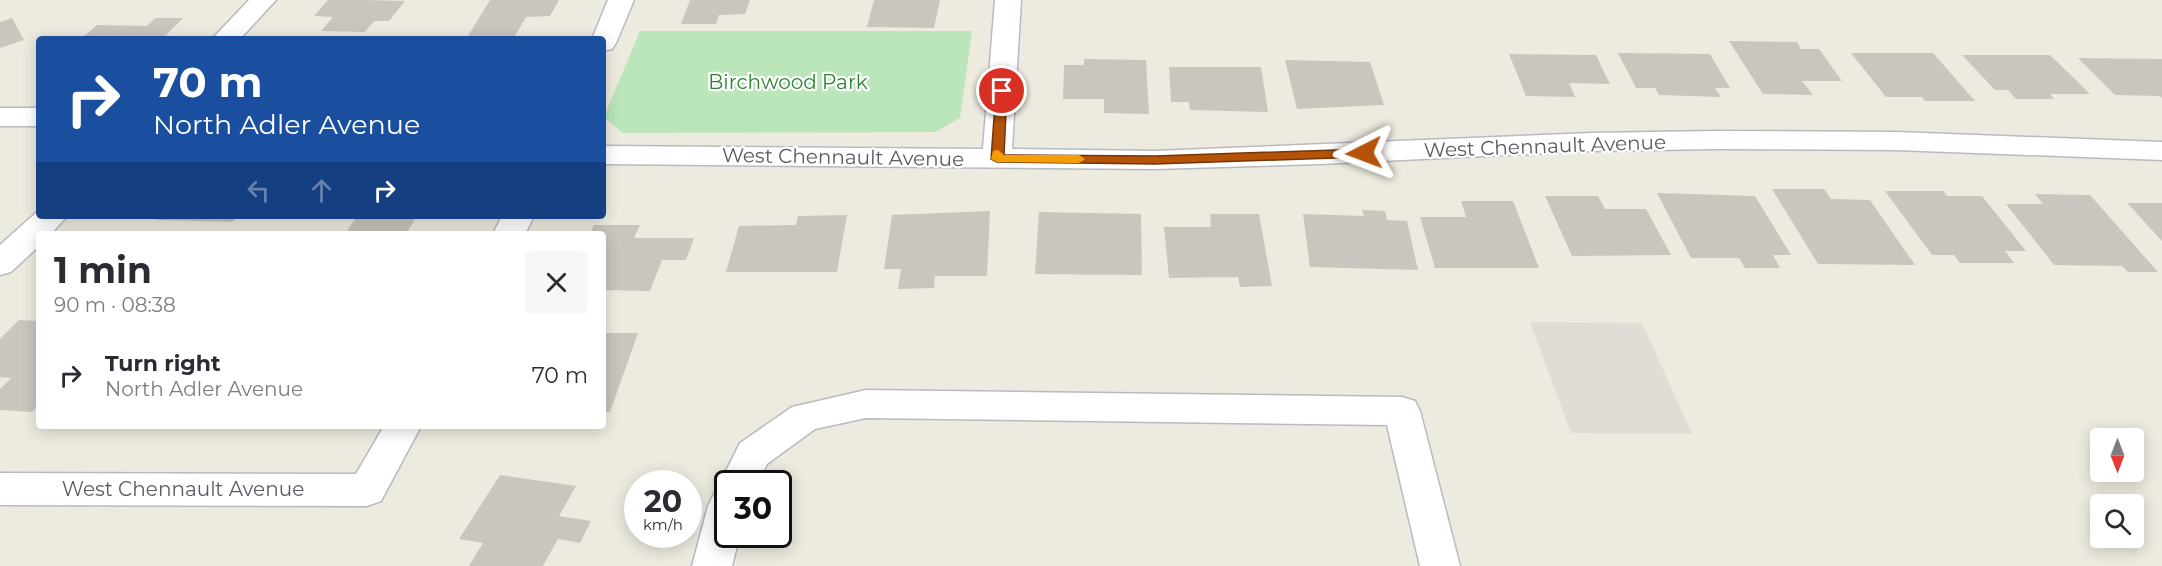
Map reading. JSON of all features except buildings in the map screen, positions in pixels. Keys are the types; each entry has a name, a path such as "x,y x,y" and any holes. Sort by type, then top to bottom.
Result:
{"street":[{"path":"228,36 263,0"},
{"path":"606,36 621,0"},
{"path":"997,159 1008,0"},
{"path":"0,117 36,117"},
{"name":"West Chennault Avenue","path":"606,155 1179,159 1591,142 1715,140 1896,141 2162,151"},
{"path":"0,264 48,219"},
{"path":"745,470 753,454 805,417 866,404 1402,411 1440,566"},
{"name":"West Chennault Avenue","path":"0,489 367,490 401,429"},
{"path":"712,566 717,548"}],"shaded area":[{"path":"1530,322 1642,323 1692,434 1571,433"}],"green space":[{"name":"Birchwood Park","path":"640,31 972,31 960,118 935,132 623,133 606,119 606,112"}],"slow traffic":[{"path":"998,154 997,159 1079,159"}],"route":[{"path":"1002,91 997,159 1155,160 1364,153"}]}
